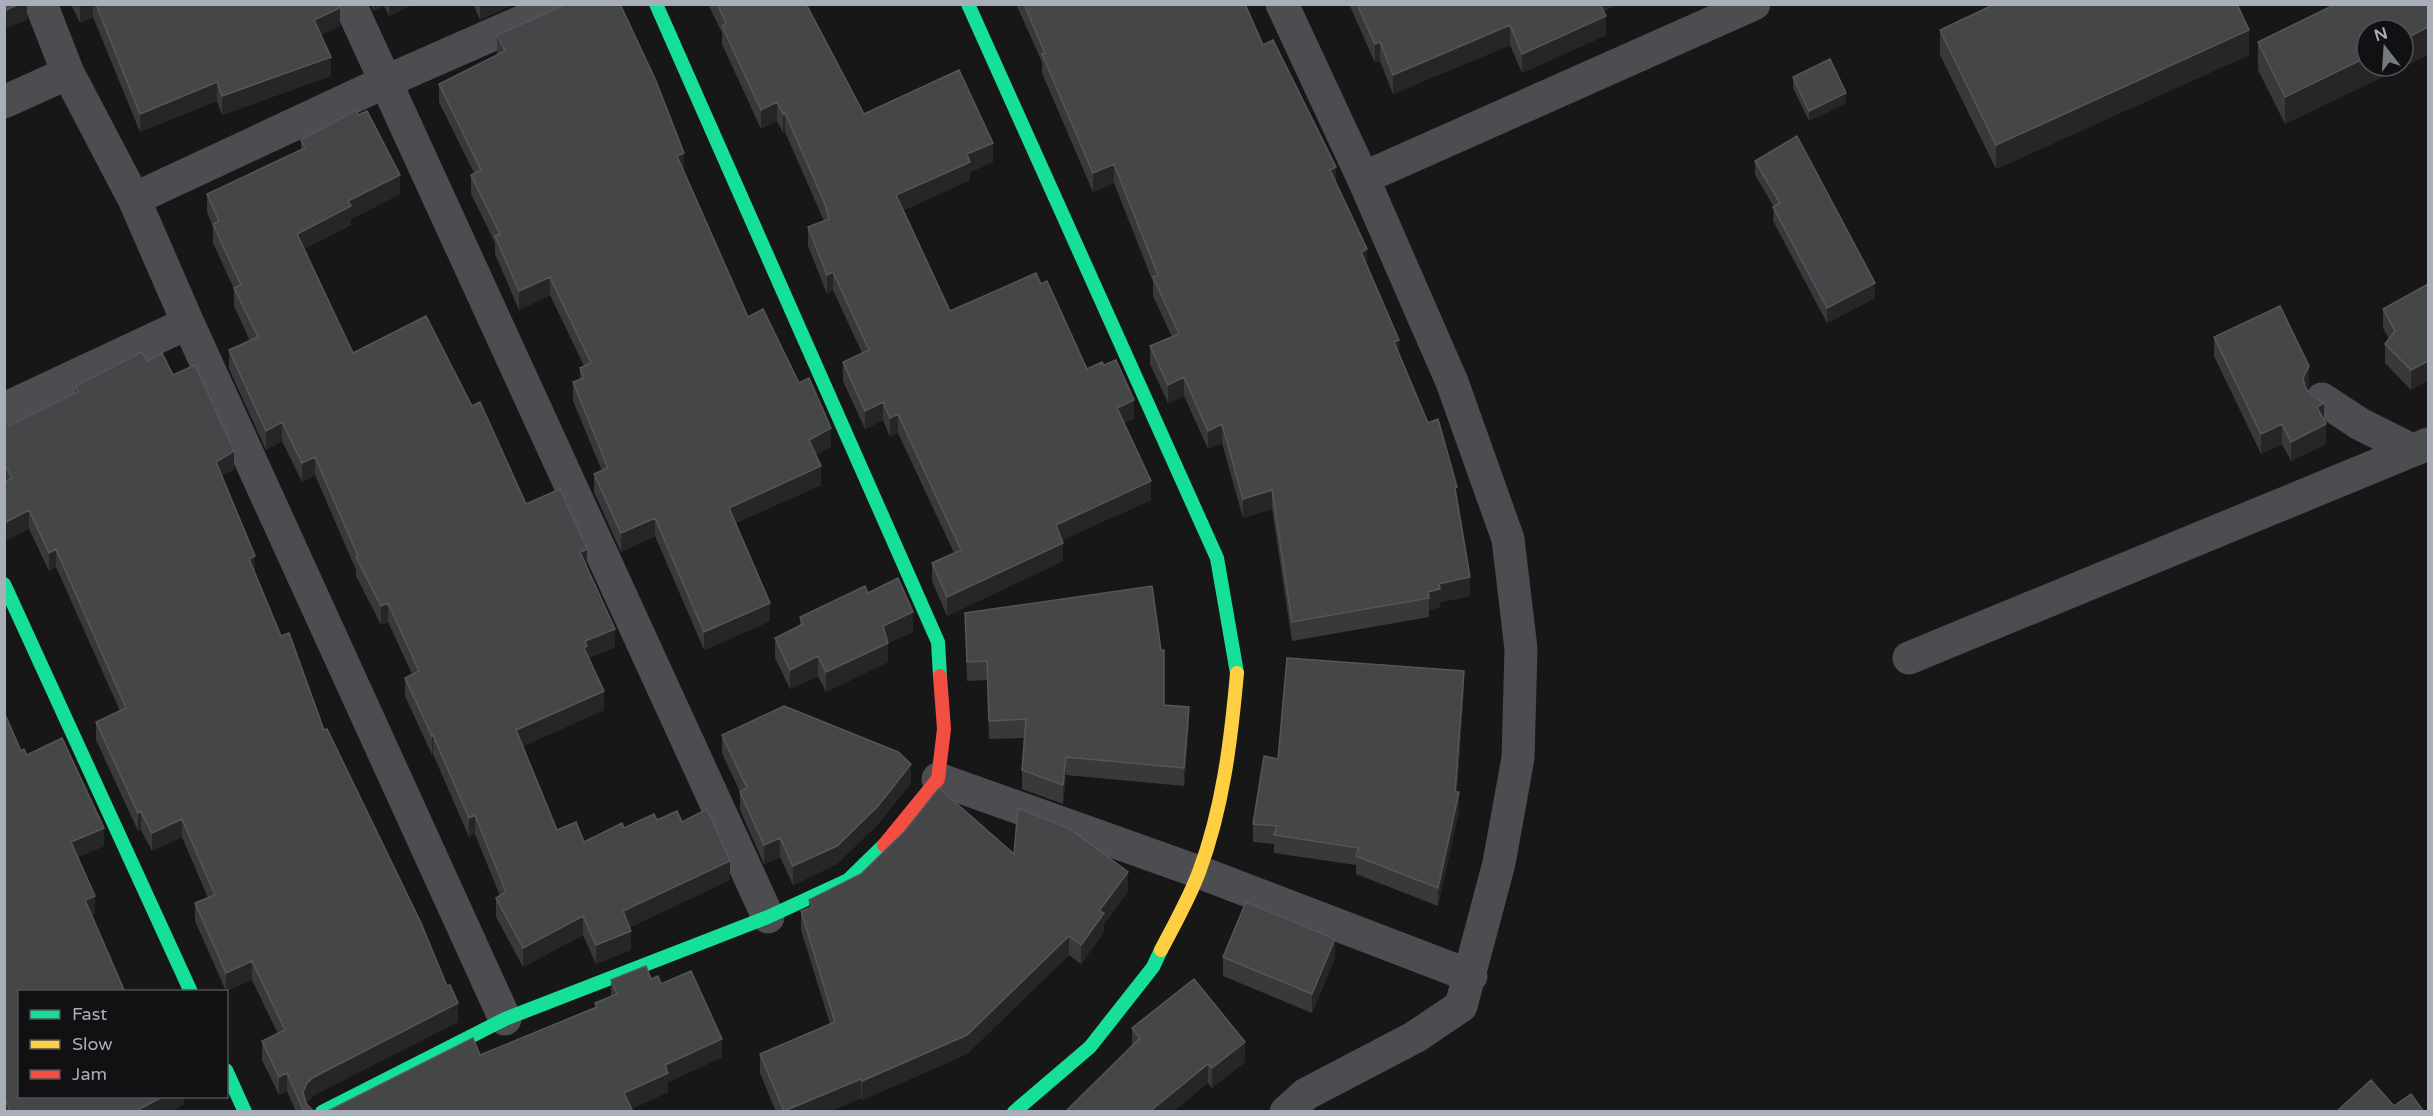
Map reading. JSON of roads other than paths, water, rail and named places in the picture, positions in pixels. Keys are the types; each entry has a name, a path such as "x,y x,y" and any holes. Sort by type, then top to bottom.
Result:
{"street":[{"path":"41,4 68,73 134,199 188,323 505,1019"},
{"path":"350,4 768,917"},
{"path":"134,199 387,81 562,4"},
{"path":"322,1112 505,1019 768,917 848,880 892,837 938,779 944,729 938,642 656,4"},
{"path":"968,4 1217,558 1237,672 1232,730 1220,801 1199,872 1154,967 1090,1047 1014,1112"},
{"path":"1282,4 1363,178 1452,382 1508,539 1521,649 1518,758 1499,863 1471,976 1461,1006 1415,1037 1306,1094 1286,1112"},
{"path":"1363,178 1754,4"},
{"path":"4,102 68,73"},
{"path":"4,409 188,323"},
{"path":"2322,399 2360,424 2420,447"},
{"path":"1909,658 2420,447"},
{"path":"4,584 189,990"},
{"path":"938,779 1199,872 1471,976"},
{"path":"228,1074 245,1112"}]}
